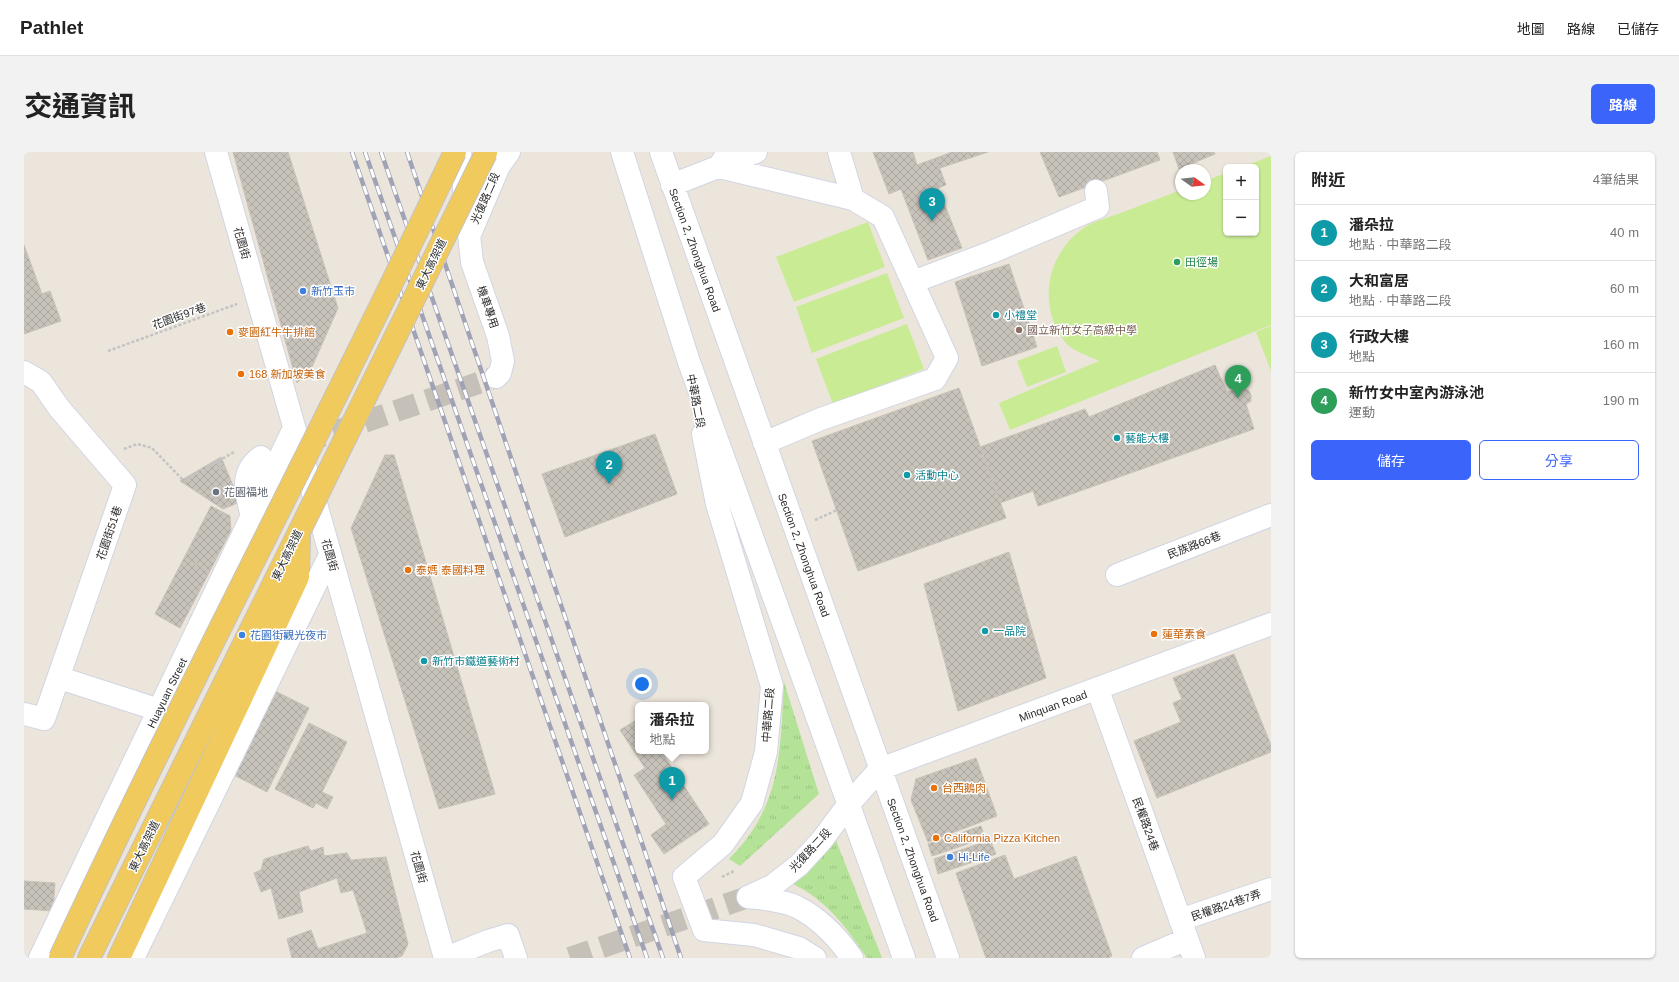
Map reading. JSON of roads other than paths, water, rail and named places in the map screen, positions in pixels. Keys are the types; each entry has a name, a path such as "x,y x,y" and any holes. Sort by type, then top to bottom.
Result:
{"main road":[{"path":"60,958 93,886 281,509 455,152"},
{"name":"東大高架道","path":"89,958 486,152"},
{"path":"119,958 298,577 299,532"}],"street":[{"name":"花園街","path":"216,152 445,958"},
{"name":"光復路二段","path":"460,152 469,235"},
{"name":"光復路二段","path":"469,235 499,166 509,152"},
{"path":"622,152 688,362 904,958"},
{"name":"Section 2, Zhonghua Road","path":"661,152 948,958"},
{"path":"672,185 723,159 756,152"},
{"path":"839,152 853,198"},
{"path":"723,159 853,198 883,217 947,358 935,379 821,419 764,443"},
{"path":"913,282 992,252 1098,207 1096,191"},
{"name":"機車專用","path":"469,235 472,262 498,336 503,361 500,373 496,377"},
{"name":"中華路二段","path":"688,362 717,504 772,686 766,752 752,803 723,844 684,877 704,930 754,935 799,948 815,958"},
{"name":"花園街51巷","path":"24,372 41,382 59,408 126,486 60,678 44,719 24,714"},
{"name":"Huayuan Street","path":"40,958 294,428"},
{"path":"252,516 244,487 246,477 251,466 262,457"},
{"name":"民族路66巷","path":"1117,575 1271,515"},
{"path":"133,958 330,555"},
{"name":"Minquan Road","path":"848,805 880,769 1098,690 1271,624"},
{"path":"60,678 159,710"},
{"name":"民權路24巷","path":"1098,690 1187,939"},
{"name":"光復路二段","path":"848,805 822,840 799,865 772,886 748,897 776,901 797,907 832,933 852,958"},
{"name":"民權路24巷7弄","path":"1143,958 1187,939 1271,889"},
{"path":"445,958 488,941 508,935 516,958"}],"tunnel":[{"path":"302,443 496,377"},
{"path":"570,958 748,897"}],"railway":[{"path":"352,152 630,958"},
{"path":"365,152 647,958"},
{"path":"381,152 663,958"},
{"path":"407,152 681,958"}],"place":[{"name":"行政大樓","path":"932,221"},
{"name":"田徑場","path":"1177,262"},
{"name":"新竹玉市","path":"303,291"},
{"name":"小禮堂","path":"996,315"},
{"name":"國立新竹女子高級中學","path":"1019,330"},
{"name":"麥園紅牛牛排館","path":"230,332"},
{"name":"168 新加坡美食","path":"241,374"},
{"name":"新竹女中室內游泳池","path":"1238,398"},
{"name":"藝能大樓","path":"1117,438"},
{"name":"活動中心","path":"907,475"},
{"name":"大和富居","path":"609,484"},
{"name":"花園福地","path":"216,492"},
{"name":"泰媽 泰國料理","path":"408,570"},
{"name":"一品院","path":"985,631"},
{"name":"蓮華素食","path":"1154,634"},
{"name":"花園街觀光夜市","path":"242,635"},
{"name":"新竹市鐵道藝術村","path":"424,661"},
{"name":"台西鵝肉","path":"934,788"},
{"name":"潘朵拉","path":"672,800"},
{"name":"California Pizza Kitchen","path":"936,838"},
{"name":"Hi-Life","path":"950,857"}]}
